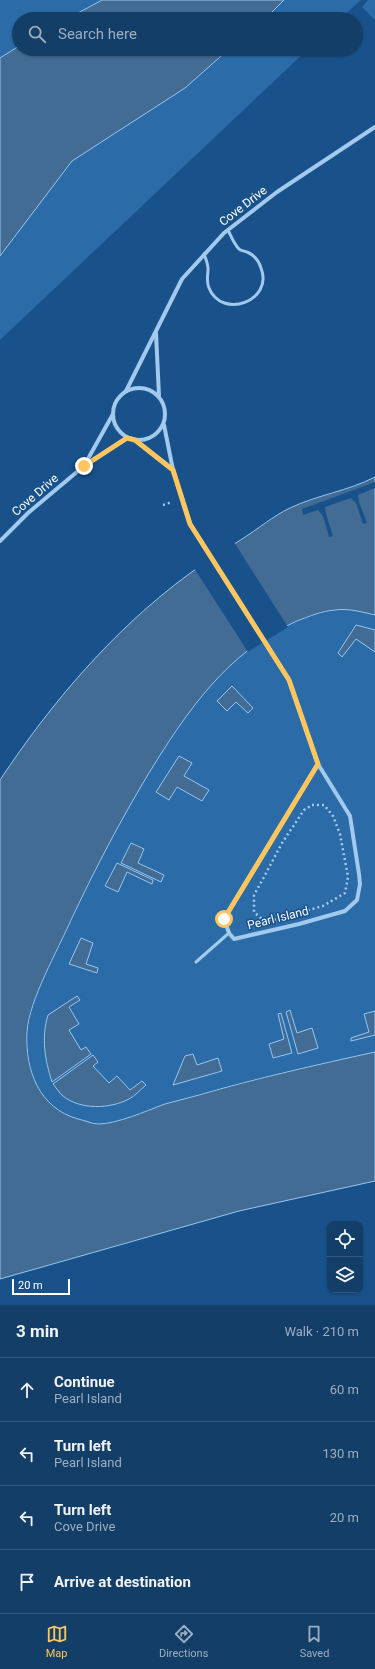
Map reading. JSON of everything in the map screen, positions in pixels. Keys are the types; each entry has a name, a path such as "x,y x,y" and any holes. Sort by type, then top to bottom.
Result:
{"street":[{"name":"Cove Drive","path":"126,391 182,279 204,254 228,230 278,192 375,127"},
{"name":"Cove Drive","path":"156,333 159,396"},
{"path":"134,388 152,390 159,396 165,405 166,415 164,425 159,432 152,437 143,440 127,438 120,432 114,423 114,405 119,397 126,391 134,388"},
{"name":"Cove Drive","path":"84,466 113,414"},
{"name":"Pearl Island","path":"164,425 173,470 190,524 289,680 318,764 350,816 360,884 357,900 345,911 299,924 234,939 229,934"},
{"name":"Cove Drive","path":"0,541 28,513 84,466 127,438"},
{"path":"135,440 173,470"},
{"path":"229,934 224,919 318,764"}],"lane":[{"path":"204,254 208,269 207,279 209,288 214,296 222,302 238,305 254,298 262,286 262,270 254,256 239,250 228,230"},
{"path":"196,962 229,934"}],"path":[{"path":"254,912 262,919 272,920 323,906 345,893 348,876 340,834 333,816 324,805"}],"shaded area":[{"path":"0,0 361,0 348,12 12,12 12,56 301,56 0,340"},
{"path":"102,0 284,0 272,12 80,12"},
{"path":"368,0 375,0 375,20 362,7"},
{"path":"12,50 12,56 221,56 185,88 72,161 0,256 0,58"},
{"path":"375,477 375,615 340,610 321,613 297,621 272,634 250,649 211,685 194,706 178,727 138,791 108,845 80,901 38,990 29,1019 27,1046 32,1073 37,1086 44,1097 53,1106 65,1114 98,1124 123,1120 165,1104 243,1083 375,1052 375,1181 239,1211 0,1279 0,780 40,723 62,695 110,643 161,595 202,565 284,511"},
{"path":"337,609 359,611 375,615 375,1052 247,1081 110,1122 94,1123 75,1118 57,1110 47,1102 37,1087 31,1067 27,1037 30,1016 43,980 116,830 144,780 176,731 203,694 226,669 257,643 282,628 323,612"},
{"path":"356,625 375,630 375,652 356,639 342,657 338,653"},
{"path":"232,686 253,708 248,713 236,702 227,711 217,701"},
{"path":"179,756 192,763 184,776 209,790 202,801 177,787 169,800 156,792"},
{"path":"131,843 144,849 138,863 164,875 161,882 121,863"},
{"path":"117,863 153,880 152,884 127,872 118,892 105,886"},
{"path":"81,938 93,943 86,964 98,968 97,973 69,964"},
{"path":"77,996 80,1000 69,1007 79,1024 69,1030 81,1050 86,1047 91,1054 52,1082 47,1065 44,1041 48,1015"},
{"path":"290,1010 297,1033 312,1028 318,1048 298,1054 286,1012"},
{"path":"375,1011 375,1035 351,1041 351,1038 369,1032 364,1014"},
{"path":"281,1013 292,1053 273,1058 269,1044 284,1039 278,1014"},
{"path":"193,1054 197,1065 218,1058 222,1071 173,1085 185,1056"},
{"path":"93,1055 98,1062 93,1066 109,1083 117,1076 130,1090 142,1081 146,1085 131,1098 113,1105 86,1106 70,1101 62,1095 53,1084"}],"pier":[{"path":"375,482 375,488 358,495 367,523 363,524 356,503 351,498 325,507 333,536 329,537 323,516 318,510 303,515 302,509"},
{"path":"234,542 288,627 248,652 194,568"}],"route":[{"path":"84,466 127,438 135,440 173,470 190,524 289,680 318,764 224,919"}]}
